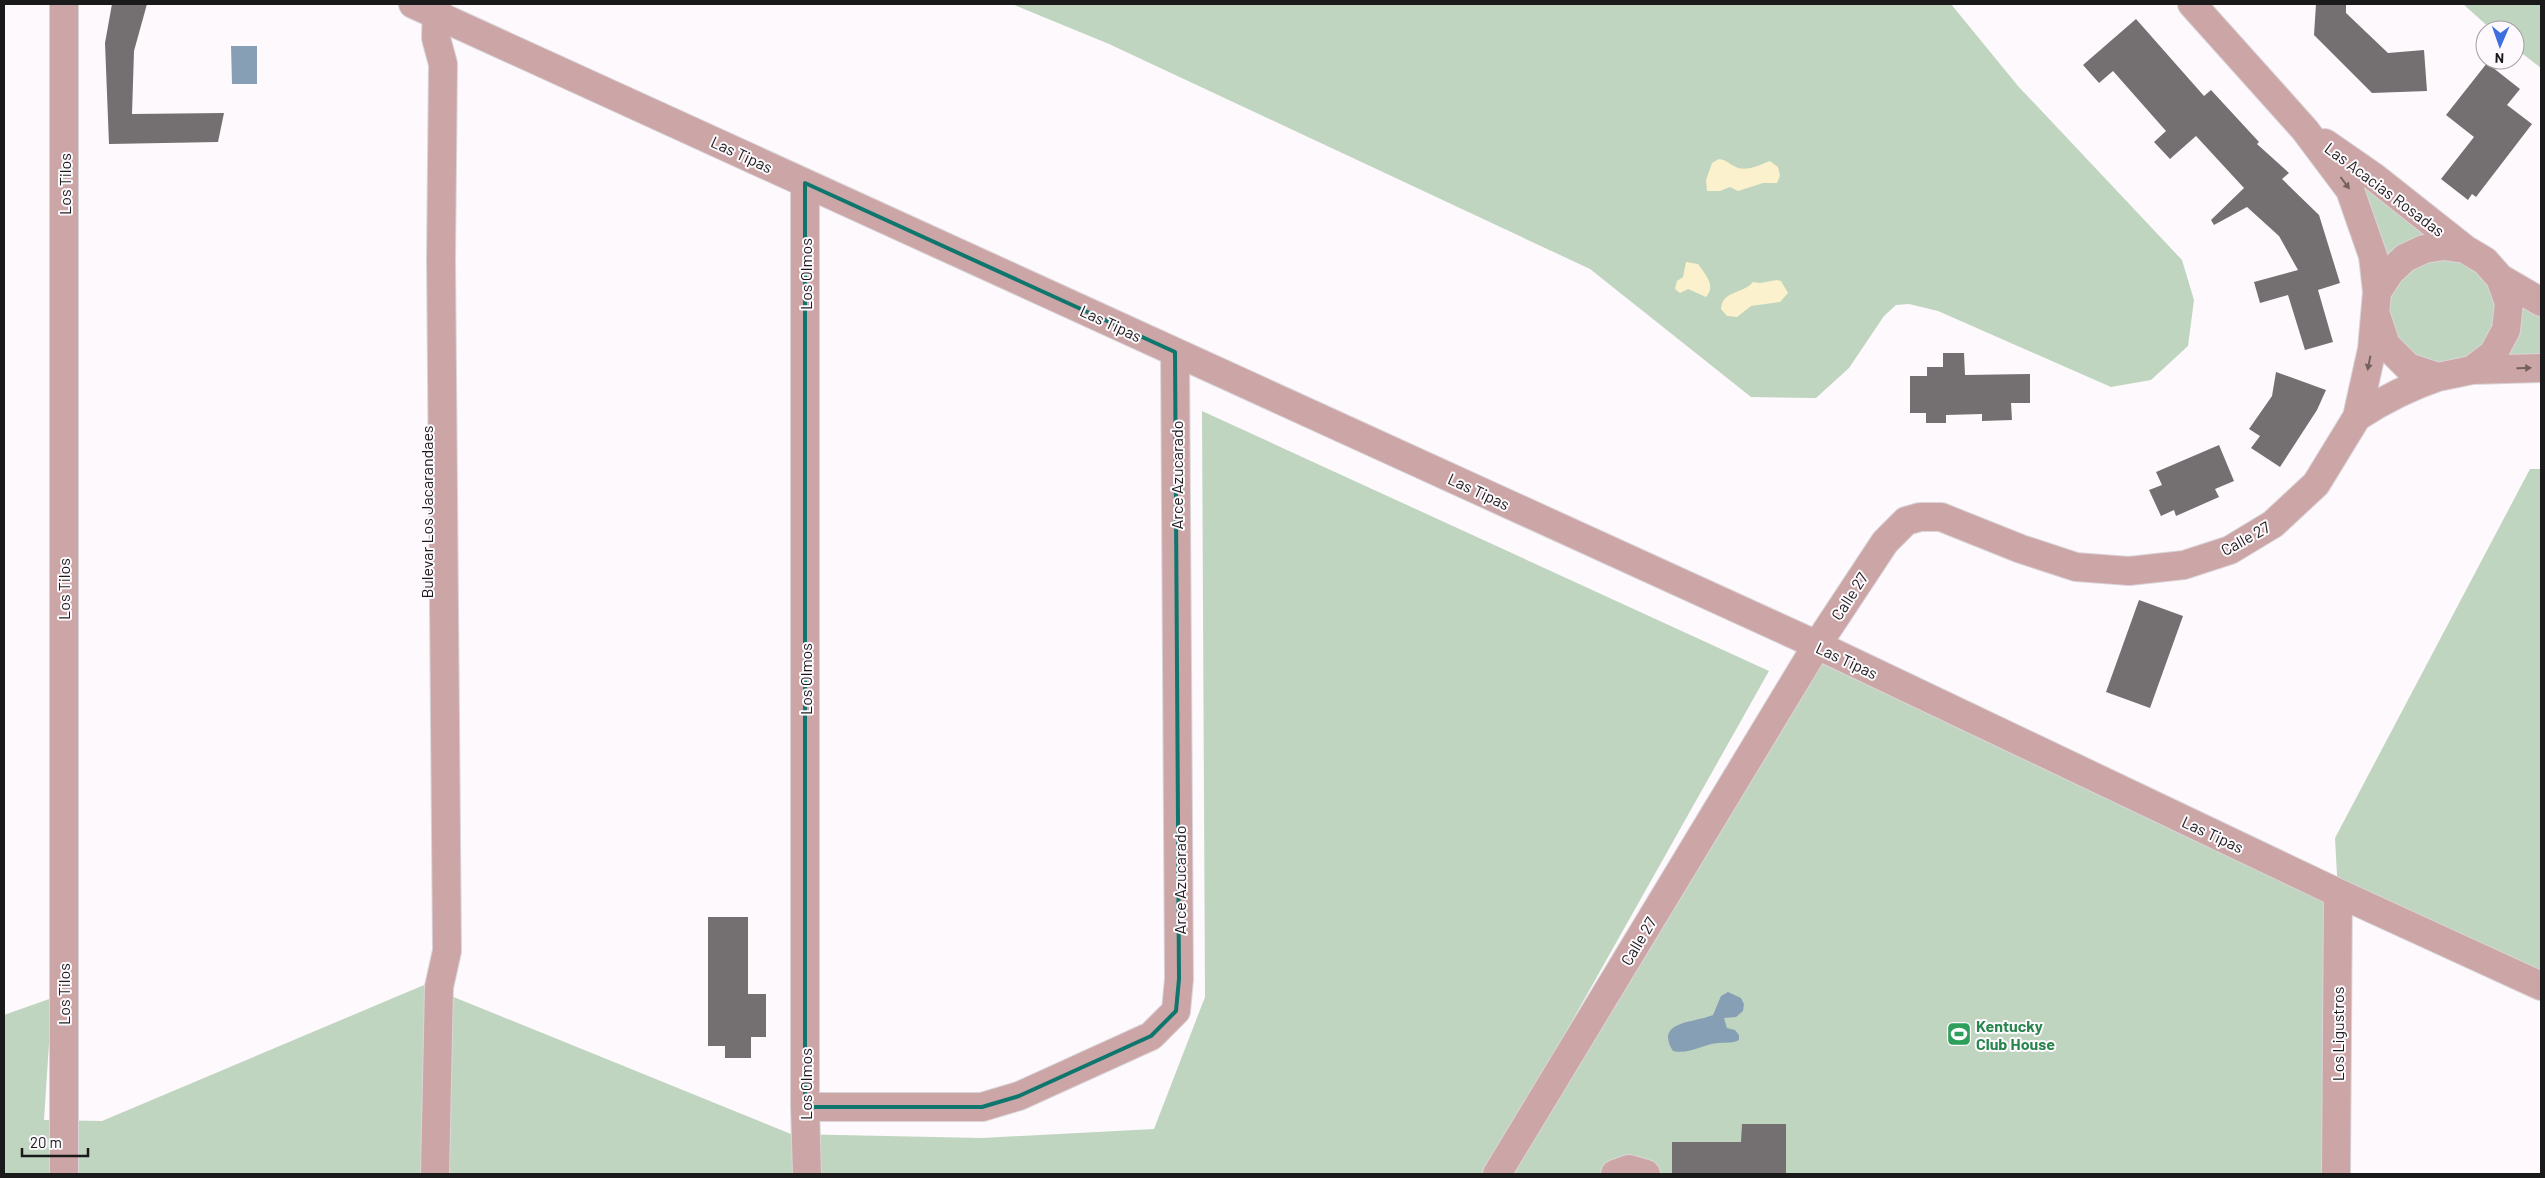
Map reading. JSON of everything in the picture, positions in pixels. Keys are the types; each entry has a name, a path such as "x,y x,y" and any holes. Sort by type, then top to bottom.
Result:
{"street":[{"name":"Los Tilos","path":"64,4 64,1174"},
{"name":"Las Acacias Rosadas","path":"2192,4 2305,130 2350,190 2373,256 2376,304"},
{"name":"Las Tipas","path":"431,15 805,183 1817,645 2338,893 2541,986"},
{"name":"Bulevar Los Jacarandaes","path":"431,15 427,62 426,507 430,954 439,986 435,1174"},
{"name":"Las Acacias Rosadas","path":"2305,130 2374,178 2465,249"},
{"name":"Los Olmos","path":"805,183 805,1107 807,1174"},
{"path":"2541,302 2500,278 2485,261 2465,249 2444,246 2424,248 2405,258 2390,272 2376,304 2386,345 2408,367 2438,377 2472,370 2541,368"},
{"path":"2472,370 2493,354 2506,330 2509,304 2500,278"},
{"name":"Calle 27","path":"1496,1174 1817,645 1885,542 1906,522 1920,517 1941,517 2021,550 2076,567 2129,571 2184,566 2230,550 2273,524 2316,484 2357,417 2372,349 2376,304"},
{"name":"Arce Azucarado","path":"805,1107 982,1107 1019,1096 1151,1036 1176,1011 1179,979 1175,352"},
{"name":"Calle 27","path":"2357,417 2382,400 2409,387 2438,377"},
{"name":"Los Ligustros","path":"2336,1174 2338,893"},
{"path":"1615,1174 1629,1169 1646,1174"}],"highlighted area":[{"path":"805,183 1175,352 1179,979 1176,1011 1151,1036 1019,1096 982,1107 805,1107"}],"green space":[{"path":"1012,4 1951,4 2018,86 2182,260 2194,300 2188,346 2151,380 2111,387 1938,311 1909,304 1896,305 1884,316 1849,368 1816,398 1751,397 1590,269 1109,44"},
{"path":"2463,4 2541,4 2541,68 2525,56 2525,20 2481,20"},
{"path":"2347,170 2433,236 2381,267"},
{"path":"2442,257 2463,261 2480,273 2492,290 2496,311 2492,332 2480,349 2463,361 2442,365 2421,361 2404,349 2392,332 2388,311 2392,290 2404,273 2421,261"},
{"path":"2514,298 2541,314 2541,357 2503,359"},
{"path":"1202,411 1769,671 1486,1174 4,1174 4,1015 52,998 44,1120 102,1121 424,985 791,1134 982,1138 1154,1129 1205,997"},
{"path":"2530,469 2541,469 2541,986 2338,893 2335,838"},
{"name":"Kentucky Club House","path":"1817,645 2338,893 2336,1174 1497,1174"}],"sand":[{"path":"1719,159 1743,169 1752,168 1770,161 1778,167 1780,176 1777,183 1763,183 1738,191 1730,187 1720,191 1707,191 1706,180 1712,163"},
{"path":"1686,262 1698,264 1707,276 1710,289 1706,297 1688,289 1680,293 1675,289 1677,281 1683,277"},
{"path":"1781,281 1788,293 1780,302 1751,306 1737,317 1727,316 1721,309 1725,298 1744,289 1753,282 1760,283"}],"water":[{"path":"231,46 257,46 257,84 232,84"},
{"path":"1728,992 1741,998 1744,1004 1743,1011 1736,1017 1724,1018 1727,1028 1735,1030 1739,1035 1739,1040 1713,1044 1685,1052 1673,1051 1668,1041 1672,1029 1687,1022 1713,1015 1721,996"}],"building":[{"path":"112,4 147,4 134,51 132,114 224,113 218,142 109,144 105,43"},
{"path":"2316,4 2346,4 2346,13 2388,53 2424,50 2427,91 2372,93 2314,35"},
{"path":"2136,19 2204,96 2211,90 2259,142 2257,144 2289,173 2282,179 2319,215 2340,283 2318,290 2333,342 2305,350 2288,295 2260,303 2254,282 2298,270 2279,236 2247,207 2214,225 2211,220 2244,188 2196,136 2170,159 2154,142 2166,131 2113,71 2099,83 2083,65"},
{"path":"2481,70 2496,70 2520,89 2507,105 2532,124 2476,197 2472,194 2468,200 2441,179 2474,137 2446,115"},
{"path":"1943,353 1964,353 1965,375 2030,374 2030,403 2011,403 2012,420 1982,421 1982,414 1946,415 1946,423 1926,423 1926,413 1910,413 1910,376 1927,376 1927,367 1943,367"},
{"path":"2276,372 2326,390 2317,410 2280,467 2251,448 2260,436 2249,429 2272,396"},
{"path":"2219,445 2234,481 2215,489 2219,497 2176,516 2174,510 2161,516 2149,490 2162,485 2156,472"},
{"path":"2139,600 2183,616 2150,708 2106,692"},
{"path":"708,917 748,917 748,994 766,994 766,1037 751,1037 751,1058 725,1058 725,1046 708,1046"},
{"path":"1742,1124 1786,1124 1786,1174 1672,1174 1672,1142 1741,1142"}],"place":[{"name":"Kentucky Club House","path":"1959,1034"}]}
